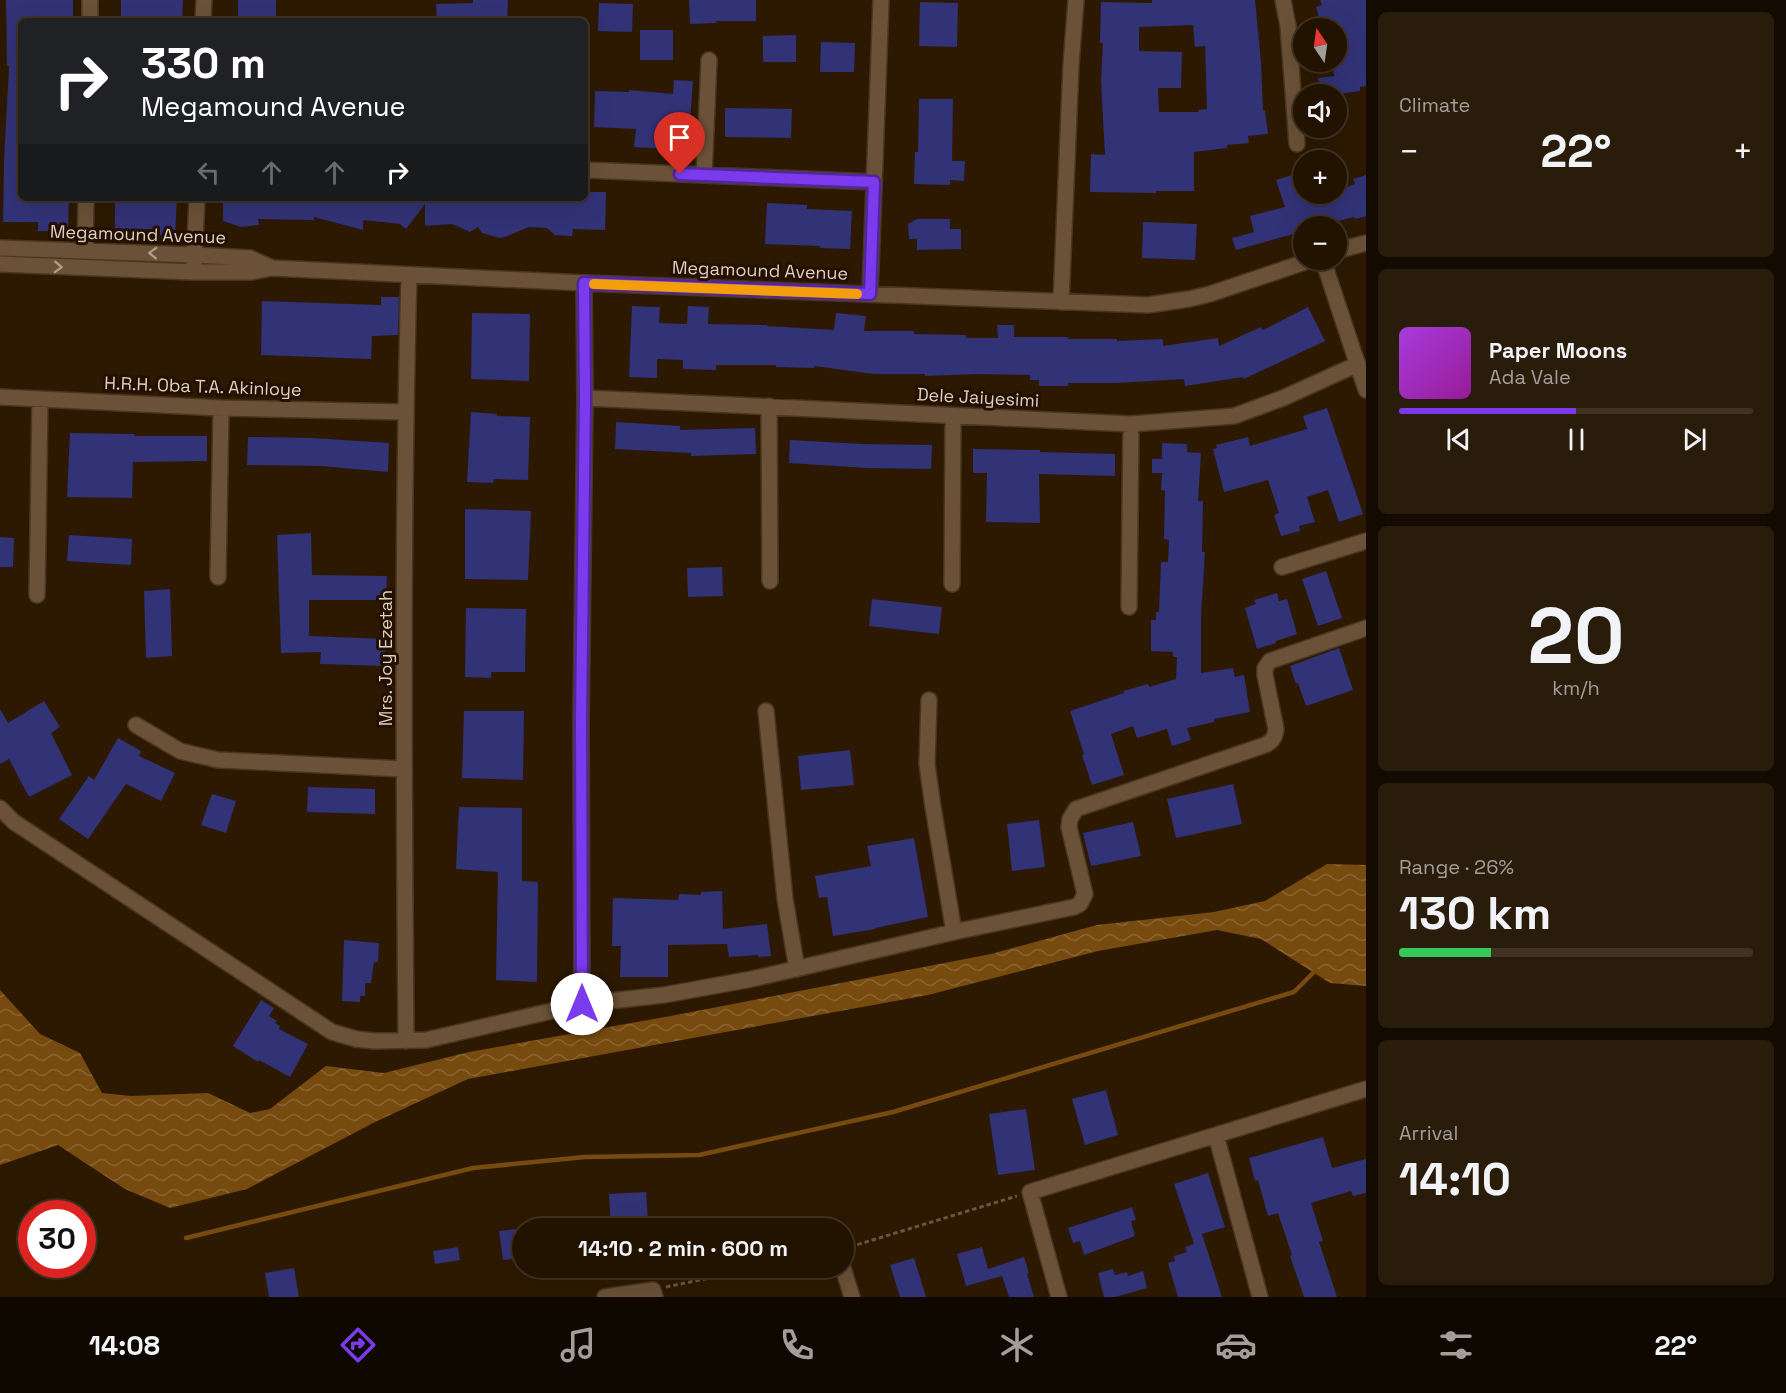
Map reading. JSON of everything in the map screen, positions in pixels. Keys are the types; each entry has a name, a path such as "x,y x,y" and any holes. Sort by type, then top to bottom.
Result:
{"street":[{"path":"90,0 90,18"},
{"path":"203,18 204,0"},
{"path":"870,294 881,0"},
{"path":"1061,302 1070,77 1076,0"},
{"path":"1283,0 1288,26 1297,144"},
{"path":"704,175 709,60"},
{"path":"588,170 874,182"},
{"path":"85,251 86,201"},
{"path":"193,272 197,201"},
{"path":"1347,248 1366,243"},
{"name":"Megamound Avenue","path":"0,248 250,258 272,268"},
{"name":"Megamound Avenue","path":"0,264 193,272 250,272 272,268 584,283 1148,305 1210,294 1293,266"},
{"path":"1326,270 1366,390"},
{"name":"Mrs. Joy Ezetah","path":"406,1041 405,412 409,275"},
{"path":"582,1004 584,283"},
{"name":"Dele Jaiyesimi","path":"585,398 1131,424 1234,416 1283,398 1358,364"},
{"name":"H.R.H. Oba T.A. Akinloye","path":"0,397 221,408 405,412"},
{"path":"37,595 40,400"},
{"path":"770,406 770,581"},
{"path":"218,577 221,408"},
{"path":"952,584 953,416"},
{"path":"1129,607 1131,424"},
{"path":"1282,567 1366,541"},
{"path":"0,808 23,828 333,1032 356,1039 374,1041 426,1040 582,1004 664,995 797,969 954,932 1074,907 1080,904 1085,894 1069,827 1070,819 1076,809 1272,742 1276,729 1265,668 1270,662 1366,628"},
{"path":"929,700 927,764 954,932"},
{"path":"766,711 785,899 797,969"},
{"path":"136,725 180,751 218,760 404,769"},
{"path":"1059,1297 1030,1192 1366,1089"},
{"path":"1216,1135 1260,1297"},
{"path":"846,1278 852,1297"},
{"path":"605,1297 654,1293"}],"path":[{"path":"854,1246 1030,1192"},
{"path":"654,1293 716,1278"}],"water":[{"path":"1327,864 1366,865 1366,986 1330,983 1261,939 1217,930 1098,951 928,995 468,1079 377,1121 247,1189 170,1208 125,1189 58,1145 0,1165 0,990 40,1034 80,1053 102,1093 131,1096 208,1093 250,1113 270,1109 326,1066 384,1073 469,1052 676,1015 991,954 1097,925 1214,912 1265,901"}],"building":[{"path":"6,0 73,0 73,18 18,18 18,201 69,201 68,231 38,231 38,222 3,222 9,66 7,66"},
{"path":"121,0 183,0 182,18 121,18"},
{"path":"238,0 276,0 276,18 238,18"},
{"path":"473,0 508,0 507,18 437,18 436,4 473,3"},
{"path":"689,0 756,0 756,21 716,21 716,23 690,24"},
{"path":"1152,0 1255,0 1263,111 1265,110 1268,134 1248,136 1249,143 1194,152 1194,191 1090,192 1091,154 1105,155 1101,81 1103,43 1100,43 1101,2 1152,3","holes":["1193,25 1195,47 1205,46 1207,109 1198,110 1199,112 1159,112 1158,88 1181,88 1182,52 1139,51 1139,27"]},
{"path":"1320,0 1366,0 1366,86 1360,87 1360,91 1347,93 1347,84 1319,84 1318,78 1334,76 1333,72 1347,72 1347,18 1319,18 1316,7 1322,5"},
{"path":"920,2 958,3 957,47 919,46"},
{"path":"599,3 633,4 632,32 598,31"},
{"path":"640,30 673,30 673,60 640,60"},
{"path":"796,35 796,62 763,62 763,36"},
{"path":"821,42 855,43 854,72 820,72"},
{"path":"674,80 693,81 689,135 669,133 668,149 634,147 636,129 594,127 595,91 629,92 629,90 673,94"},
{"path":"919,99 953,99 952,161 965,161 964,181 950,180 950,185 914,184 915,152 918,152"},
{"path":"725,108 792,109 791,138 725,137"},
{"path":"1293,175 1293,204 1347,204 1347,187 1355,184 1353,179 1366,175 1366,216 1355,219 1354,217 1347,219 1347,216 1293,216 1293,234 1236,250 1232,238 1254,232 1250,216 1285,207 1276,180"},
{"path":"588,192 606,192 605,230 573,229 572,236 555,235 547,228 529,227 499,238 482,233 478,227 470,232 452,224 425,226 425,204 406,229 400,224 363,220 363,230 314,217 314,220 258,219 259,225 241,227 223,221 223,201 588,201"},
{"path":"115,201 177,201 175,236 150,234 150,229 115,230"},
{"path":"767,203 807,205 807,209 852,211 850,249 765,244"},
{"path":"917,219 950,219 950,229 961,229 961,249 917,250 917,239 909,239 908,224"},
{"path":"1143,222 1197,224 1195,260 1142,258"},
{"path":"381,297 399,297 398,335 372,336 371,359 261,355 262,301 381,305"},
{"path":"632,306 660,307 659,323 687,324 688,306 709,307 708,324 767,325 834,330 836,313 866,316 864,331 914,331 914,334 998,338 997,325 1014,325 1014,337 1068,337 1068,339 1117,339 1117,341 1163,339 1163,346 1218,338 1219,346 1261,327 1263,330 1308,307 1325,341 1244,379 1243,377 1185,386 1184,379 1039,386 1039,380 1030,380 1030,375 874,374 814,366 814,368 776,367 776,365 716,365 716,370 683,369 683,360 657,359 657,378 629,377"},
{"path":"472,313 530,314 529,381 471,379"},
{"path":"1327,408 1363,514 1339,522 1328,490 1307,497 1315,522 1299,526 1300,531 1281,536 1274,515 1279,513 1268,480 1224,492 1213,449 1217,448 1216,445 1248,437 1250,446 1307,429 1303,416"},
{"path":"471,412 530,417 528,480 494,479 493,483 467,482"},
{"path":"616,422 680,426 680,430 755,428 756,454 691,456 691,453 615,449"},
{"path":"70,433 207,436 207,461 133,462 132,498 67,497"},
{"path":"248,437 389,443 388,472 321,466 247,465"},
{"path":"790,440 932,445 931,469 789,463"},
{"path":"1162,443 1187,444 1187,452 1201,453 1198,501 1203,501 1202,552 1205,552 1201,615 1201,673 1233,668 1235,677 1244,675 1250,712 1214,719 1214,722 1187,728 1191,740 1172,746 1167,729 1137,738 1133,726 1111,734 1124,775 1092,785 1070,711 1124,693 1123,691 1148,684 1149,687 1176,679 1177,657 1173,657 1173,652 1151,651 1151,620 1156,620 1156,612 1159,612 1161,562 1168,562 1169,540 1164,539 1165,491 1161,490 1162,473 1152,473 1152,459 1162,459"},
{"path":"973,449 1115,454 1115,476 1039,474 1040,523 986,522 987,473 973,473"},
{"path":"465,509 531,511 528,580 465,579"},
{"path":"311,533 312,575 387,576 386,600 309,600 309,636 386,639 385,666 320,664 321,652 281,653 277,535"},
{"path":"69,535 132,539 131,565 67,561"},
{"path":"0,537 14,538 13,567 0,567"},
{"path":"722,567 723,596 688,597 687,568"},
{"path":"1326,571 1342,618 1318,626 1302,579"},
{"path":"170,589 172,656 146,658 144,591"},
{"path":"1277,593 1279,601 1287,599 1297,634 1257,649 1245,608 1256,604 1254,600"},
{"path":"872,599 942,607 939,634 869,626"},
{"path":"466,608 526,609 525,672 491,672 491,678 465,677"},
{"path":"1339,648 1353,690 1306,706 1290,666"},
{"path":"44,701 60,727 51,733 72,775 29,797 9,759 0,764 0,709 8,723"},
{"path":"464,711 524,711 523,780 462,778"},
{"path":"118,738 141,751 139,756 175,773 161,801 126,784 88,839 59,819 89,776 94,780"},
{"path":"850,750 854,785 801,790 798,756"},
{"path":"1233,784 1242,824 1176,838 1167,799"},
{"path":"308,787 375,789 375,814 307,812"},
{"path":"212,794 236,801 226,833 201,825"},
{"path":"459,807 522,808 522,881 538,882 537,982 496,980 498,872 456,869"},
{"path":"1039,820 1045,867 1012,871 1007,824"},
{"path":"1133,822 1141,856 1091,866 1083,833"},
{"path":"914,838 928,917 833,936 827,897 819,898 815,876 871,866 867,846"},
{"path":"722,891 723,929 767,924 771,956 729,957 727,944 668,945 668,977 620,977 621,946 612,946 613,898 678,900 679,894 701,895 701,892"},
{"path":"344,940 379,943 378,962 374,962 371,983 365,983 365,996 360,996 360,1002 342,1001"},
{"path":"261,1000 274,1008 269,1016 277,1021 275,1023 280,1026 279,1029 308,1044 290,1077 259,1060 258,1062 233,1046"},
{"path":"1106,1090 1118,1135 1085,1145 1072,1099"},
{"path":"1026,1109 1035,1170 998,1175 989,1114"},
{"path":"1323,1137 1332,1168 1366,1159 1366,1193 1353,1196 1351,1191 1311,1203 1323,1241 1319,1242 1337,1297 1304,1297 1278,1213 1268,1216 1249,1158"},
{"path":"1208,1173 1225,1227 1202,1234 1222,1297 1178,1297 1168,1263 1175,1261 1174,1256 1187,1252 1185,1247 1194,1244 1174,1184"},
{"path":"646,1192 648,1218 610,1218 609,1194"},
{"path":"1132,1207 1136,1220 1131,1221 1135,1236 1084,1255 1080,1241 1073,1243 1068,1228"},
{"path":"512,1230 512,1259 503,1260 499,1231"},
{"path":"458,1247 460,1260 435,1264 433,1251"},
{"path":"982,1247 988,1269 1024,1257 1034,1297 1009,1297 1002,1276 966,1286 957,1254"},
{"path":"914,1258 926,1297 900,1297 890,1265"},
{"path":"294,1268 299,1297 269,1297 265,1273"},
{"path":"1113,1269 1115,1275 1127,1272 1128,1276 1143,1271 1147,1288 1115,1297 1104,1297 1098,1273"}],"waterway":[{"path":"186,1238 473,1168 585,1157 699,1155 893,1112 1294,992 1316,970"}],"slow traffic":[{"path":"594,284 857,294"}],"route":[{"path":"582,1004 584,283 870,294 874,182 680,174"}]}
